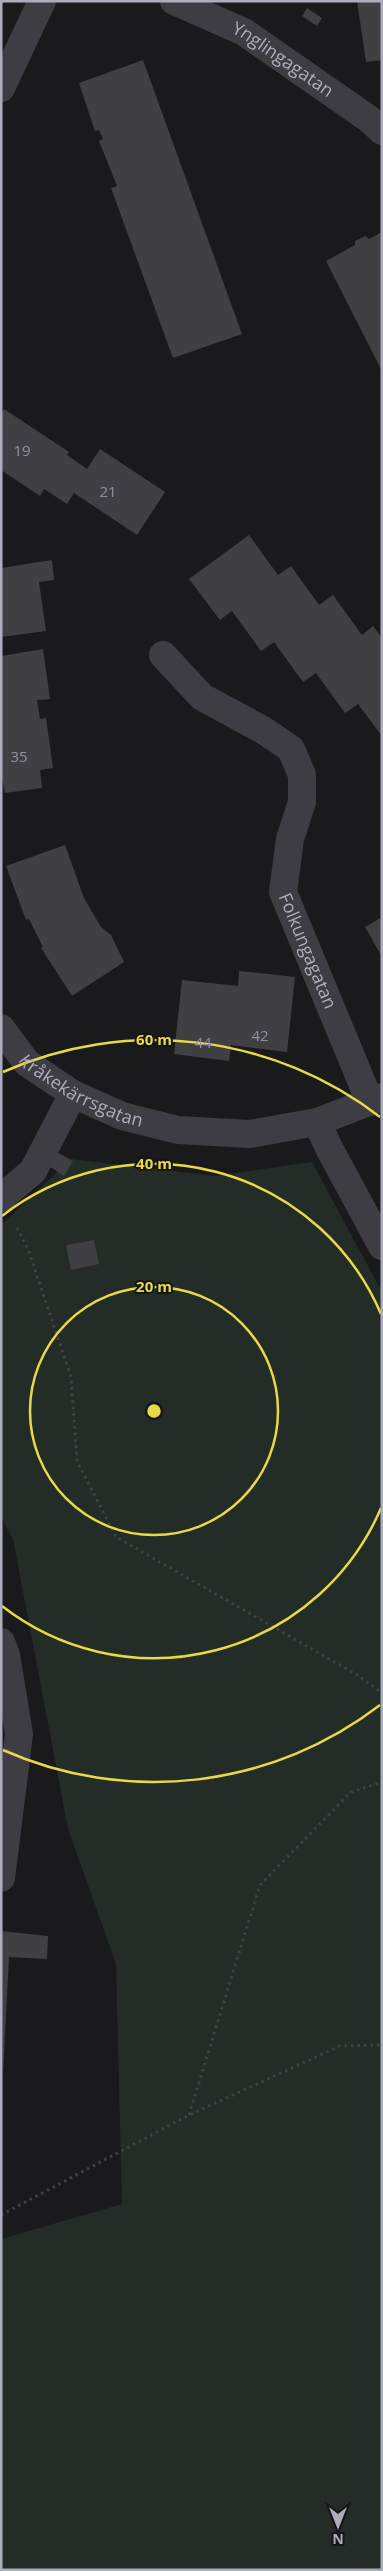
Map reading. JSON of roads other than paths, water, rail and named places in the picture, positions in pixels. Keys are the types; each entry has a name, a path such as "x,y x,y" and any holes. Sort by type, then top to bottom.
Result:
{"street":[{"path":"1,88 42,1"},
{"name":"Ynglingagatan","path":"174,1 244,32 369,119 382,131"},
{"name":"Folkungagatan","path":"163,655 202,697 263,730 291,749 302,775 302,802 290,839 283,892 376,1099 317,1122 250,1134 178,1130"},
{"name":"Kråkekärrsgatan","path":"1,1028 28,1063 73,1094 122,1116 178,1130"},
{"path":"1,1198 33,1171 73,1094"},
{"path":"317,1122 328,1148 382,1246"},
{"path":"1,1642 6,1655 19,1734 1,1878"}]}
